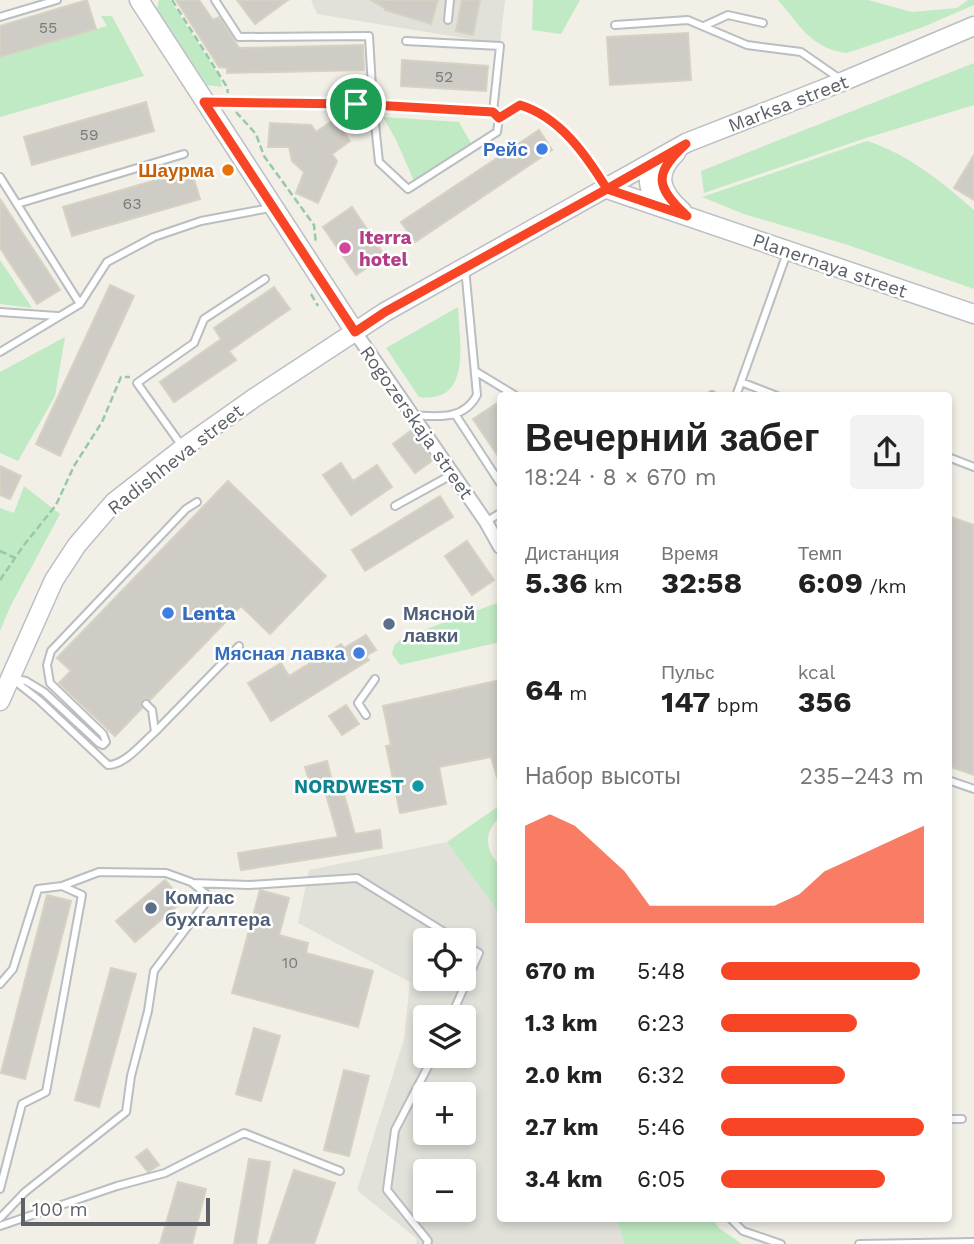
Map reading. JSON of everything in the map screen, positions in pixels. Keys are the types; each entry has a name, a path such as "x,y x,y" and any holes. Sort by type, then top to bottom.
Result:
{"main road":[{"path":"139,0 355,332"},
{"name":"Marksa street","path":"465,267 686,144 844,82 974,26"},
{"path":"679,213 667,195 662,175 665,165 686,144"},
{"path":"656,161 649,170 649,184 657,201 679,213"},
{"name":"Planernaya street","path":"607,189 974,314"},
{"name":"Radishheva street","path":"0,701 18,681 54,580 76,545 114,502 183,448 355,332 465,267"}],"street":[{"name":"Rogozerskaja street","path":"355,332 497,542"}],"lane":[{"path":"0,17 57,0"},
{"path":"215,0 239,37 369,36 379,162 408,189 497,132 499,118"},
{"path":"448,20 450,0"},
{"path":"704,26 728,15 763,23"},
{"path":"615,25 688,20 747,45 801,52 844,82"},
{"path":"406,41 499,46 493,112"},
{"path":"204,102 373,105 493,112 499,118"},
{"path":"499,118 520,105 531,108 579,146 607,189"},
{"path":"17,204 184,154"},
{"path":"0,177 80,303"},
{"path":"0,352 80,303 107,262 154,237 201,221 272,208"},
{"path":"737,392 788,251"},
{"path":"412,415 456,414 466,410 477,395 465,267"},
{"path":"183,448 137,383 194,343 204,319 265,279"},
{"path":"0,312 59,316"},
{"path":"475,371 509,392"},
{"path":"741,382 767,392"},
{"path":"456,414 497,478"},
{"path":"952,459 974,467"},
{"path":"396,506 453,474"},
{"path":"18,681 44,692 99,743 103,745 106,742 103,734 50,683 47,665 51,651 186,509 197,502"},
{"path":"486,522 497,515"},
{"path":"18,681 108,765 115,765 155,732 239,646"},
{"path":"366,715 358,703 375,680"},
{"path":"146,704 152,710 155,732"},
{"path":"952,781 974,789"},
{"path":"0,985 13,969 38,889 62,886 99,872 166,873 191,883 209,897 154,971 148,1011 131,1076 126,1112 25,1192 0,1218"},
{"path":"191,883 248,885 357,878 438,928"},
{"path":"0,1189 22,1104 46,1092 82,895 62,886"},
{"path":"427,1244 428,1241 387,1190 395,1130 428,1068"},
{"path":"952,1119 962,1119"},
{"path":"0,1226 117,1186 165,1173 244,1133 340,1171"},
{"path":"734,1222 743,1231 780,1244"},
{"path":"859,1244 974,1242"}],"path":[{"path":"173,0 227,86 230,101 240,119 256,134 264,156 314,225 317,247"},
{"path":"0,580 56,505 74,466 102,422 121,377 143,379"},
{"path":"0,551 15,558"}],"shaded area":[{"path":"311,0 505,0 500,44 317,14"},
{"path":"447,842 497,910 497,1222 617,1222 625,1244 416,1244 417,1239 357,1190 404,1039 410,982 298,923 309,870"}],"green space":[{"path":"159,0 170,0 220,77 222,87 207,85 157,9"},
{"path":"533,0 580,0 561,34 532,30"},
{"path":"778,0 868,0 912,12 957,8 968,0 974,0 974,5 923,27 847,53 824,47 815,41"},
{"path":"101,16 112,16 144,76 0,117 0,58 107,26"},
{"path":"974,63 974,105 704,193 701,171"},
{"path":"383,117 459,122 472,145 414,181"},
{"path":"867,141 910,161 937,179 974,210 974,289 848,245 744,214 702,197"},
{"path":"0,260 32,308 0,304"},
{"path":"458,307 460,352 455,380 448,391 436,396 419,397 386,348"},
{"path":"65,337 55,396 18,461 0,453 0,372"},
{"path":"24,486 60,514 0,631 0,508 14,513"},
{"path":"497,603 497,643 400,665 392,654 394,646 402,638"},
{"path":"497,807 497,821 491,829 488,841 491,854 497,862 497,910 447,842"},
{"path":"617,1222 715,1222 742,1244 625,1244"}],"building":[{"path":"87,0 96,29 0,57 0,26"},
{"path":"176,0 199,0 213,20 219,17 239,48 363,45 364,70 227,73 227,68 219,67"},
{"path":"237,0 288,0 255,24"},
{"path":"371,0 438,0 431,24 385,10"},
{"path":"462,0 480,0 473,35 456,31"},
{"path":"688,33 691,80 610,85 607,37"},
{"path":"402,60 488,66 486,91 401,86"},
{"path":"146,102 154,131 32,165 24,137"},
{"path":"335,119 350,141 332,154 337,161 318,203 296,193 304,172 292,161 289,147 268,147 270,123 311,125 316,132"},
{"path":"539,130 552,150 415,242 401,222"},
{"path":"974,155 974,200 954,188"},
{"path":"191,170 200,199 72,236 63,207"},
{"path":"0,199 60,290 37,304 0,248"},
{"path":"352,207 385,256 356,275 323,227"},
{"path":"110,285 134,296 60,456 36,444"},
{"path":"274,287 290,309 229,351 236,360 174,402 160,382 221,339 214,328"},
{"path":"496,404 497,455 473,419"},
{"path":"412,430 433,460 415,473 393,444"},
{"path":"341,463 353,481 377,465 392,487 351,515 323,475"},
{"path":"0,466 21,476 10,499 0,495"},
{"name":"Lenta","path":"228,481 326,576 270,634 241,606 150,700 145,698 142,701 142,708 115,736 59,683 71,671 57,658"},
{"path":"440,496 453,517 365,571 352,550"},
{"path":"952,517 974,525 974,775 952,767"},
{"path":"467,541 494,580 472,595 445,556"},
{"path":"366,635 376,650 366,656 369,660 271,721 248,683 281,663 289,676 341,644 344,648"},
{"path":"497,681 497,777 491,757 439,767 446,804 400,813 386,746 391,745 383,706"},
{"path":"346,705 359,724 342,735 329,716"},
{"path":"327,761 333,785 341,783 355,834 380,830 382,848 241,870 238,853 338,837 324,787 312,791 305,767"},
{"path":"165,880 183,901 135,942 116,921"},
{"path":"260,890 289,898 279,935 308,943 306,953 373,971 358,1027 232,993"},
{"path":"47,895 71,901 25,1079 1,1073"},
{"path":"111,968 136,974 99,1107 75,1100"},
{"path":"254,1028 280,1036 261,1101 236,1094"},
{"path":"344,1070 369,1076 349,1156 324,1150"},
{"path":"147,1149 159,1165 148,1172 136,1157"},
{"path":"249,1159 270,1162 256,1244 234,1244"},
{"path":"294,1170 335,1183 314,1244 269,1244"},
{"path":"178,1182 206,1189 192,1244 160,1244"}],"place":[{"name":"Рейс","path":"542,149"},
{"name":"Шаурма","path":"228,170"},
{"name":"Iterra hotel","path":"345,248"},
{"name":"Lenta","path":"168,613"},
{"name":"Мясной лавки","path":"389,624"},
{"name":"Мясная лавка","path":"359,653"},
{"name":"NORDWEST","path":"418,786"},
{"name":"Компас бухгалтера","path":"151,908"}],"route":[{"path":"356,104 204,102 355,332 385,312 607,189 687,216 674,205 662,183 665,165 686,144 607,189 579,146 531,108 520,105 499,118 493,112 356,104"}]}
